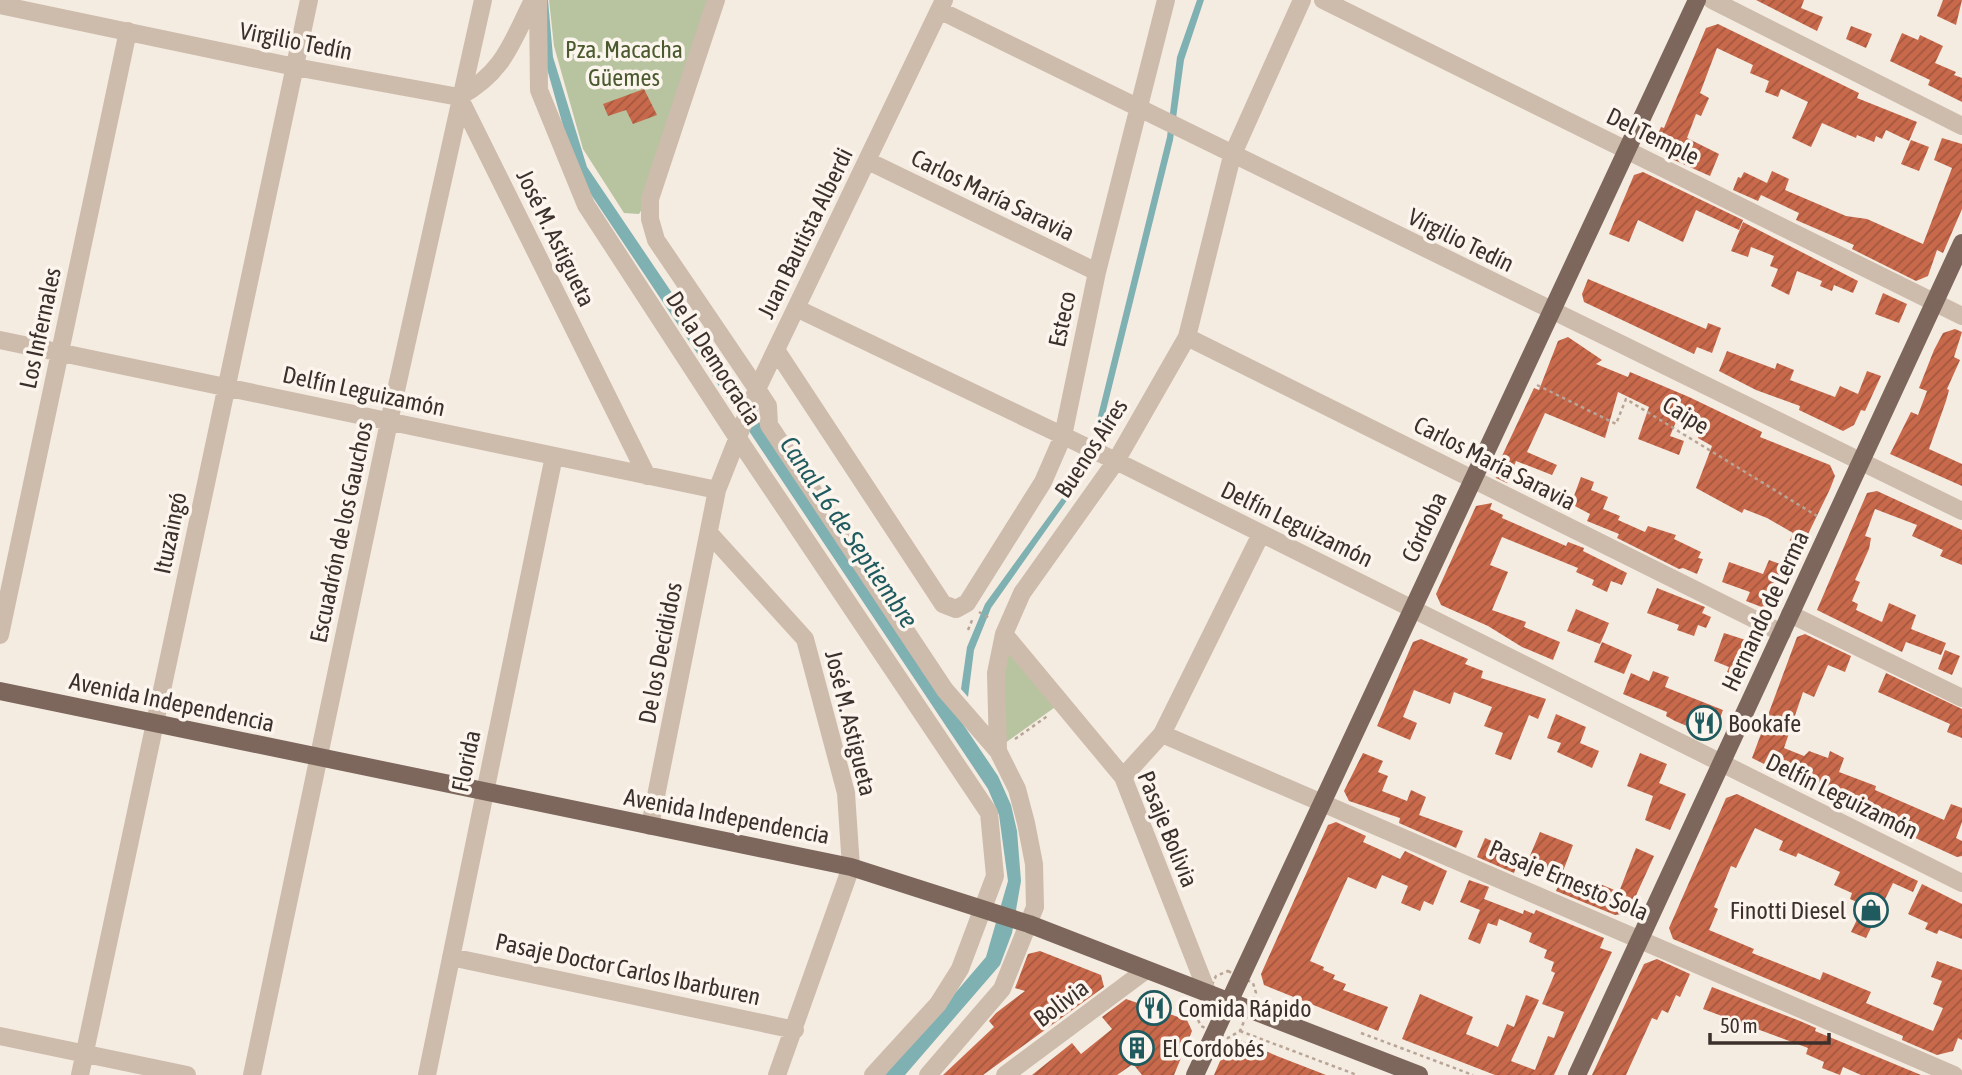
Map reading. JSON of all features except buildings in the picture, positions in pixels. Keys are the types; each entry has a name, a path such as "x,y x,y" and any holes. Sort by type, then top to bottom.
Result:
{"main road":[{"name":"Córdoba","path":"1195,1075 1698,0"},
{"name":"Hernando de Lerma","path":"1577,1075 1962,243"},
{"name":"Avenida Independencia","path":"0,691 650,826 786,851 851,867 1029,924 1419,1075"}],"street":[{"name":"Ituzaingó","path":"80,1075 309,0"},
{"name":"Escuadrón de los Gauchos","path":"253,1075 389,422 459,97 483,0"},
{"path":"459,97 483,84 501,64 535,0"},
{"name":"De la Democracia","path":"535,0 539,90 586,205 737,437 989,813 995,876 960,970 938,1004 873,1075"},
{"name":"De la Democracia","path":"716,0 650,199 650,219 656,240 768,406 769,425 945,690 998,751"},
{"name":"Esteco","path":"776,350 943,604 956,609 967,603 1043,482 1062,436 1097,272 1148,113 1166,0"},
{"name":"Buenos Aires","path":"928,1075 1002,989 1035,907 1034,864 1017,789 998,751 998,627 1116,461 1187,337 1232,156 1302,0"},
{"name":"Del Temple","path":"1323,0 1962,316"},
{"path":"1712,0 1962,126"},
{"name":"Virgilio Tedín","path":"0,5 295,67 459,97"},
{"name":"Virgilio Tedín","path":"942,5 1232,156 1962,511"},
{"name":"Juan Bautista Alberdi","path":"717,491 757,389 942,5"},
{"name":"Los Infernales","path":"0,635 128,31"},
{"name":"José M. Astigueta","path":"459,97 647,476"},
{"name":"Carlos María Saravia","path":"867,162 1097,272"},
{"name":"Delfín Leguizamón","path":"796,309 1116,461 1962,883"},
{"name":"Carlos María Saravia","path":"1187,337 1782,633"},
{"name":"Delfín Leguizamón","path":"0,340 717,491"},
{"name":"Florida","path":"427,1075 554,456"},
{"name":"De los Decididos","path":"650,826 717,491"},
{"name":"José M. Astigueta","path":"709,533 805,639 846,793 851,867 777,1075"},
{"path":"1123,777 1162,734 1261,534"},
{"path":"1790,614 1962,698"},
{"name":"Pasaje Bolivia","path":"998,627 1123,777 1208,994"},
{"name":"Pasaje Ernesto Sola","path":"1162,734 1956,1075"},
{"name":"Pasaje Doctor Carlos Ibarburen","path":"451,957 794,1030"},
{"name":"Bolivia","path":"1005,1075 1146,970"},
{"path":"0,1036 187,1075"},
{"path":"1956,1075 1962,1068"}],"path":[{"name":"Caipe","path":"1532,383 1616,424 1626,399 1832,525"},
{"path":"977,611 998,627"},
{"path":"998,751 1063,705"},
{"path":"1240,1031 1357,1075"},
{"path":"1358,1032 1473,1075"}],"green space":[{"name":"Pza. Macacha Güemes","path":"549,0 710,0 647,201 639,214 624,213 583,149 554,46"},
{"path":"1006,641 1058,705 1001,746"}],"water":[{"path":"541,0 548,0 553,57 587,167 998,776 1011,805 1017,831 1021,881 1012,933 1000,965 905,1075 885,1075 986,957 1008,881 999,815 988,789 576,172 544,58"},
{"path":"1197,0 1204,0 1184,60 1173,140 1100,435 1094,432 1167,137 1177,57"},
{"path":"1081,467 1086,468 1075,489 991,608 974,650 968,697 961,689 967,647 985,604 1070,487"}],"place":[{"name":"Bookafe","path":"1704,723"},
{"name":"Finotti Diesel","path":"1871,910"},
{"name":"Comida Rápido","path":"1154,1008"},
{"name":"El Cordobés","path":"1137,1048"}],"water label":[{"name":"Canal 16 de Septiembre","path":"849,532"}]}
